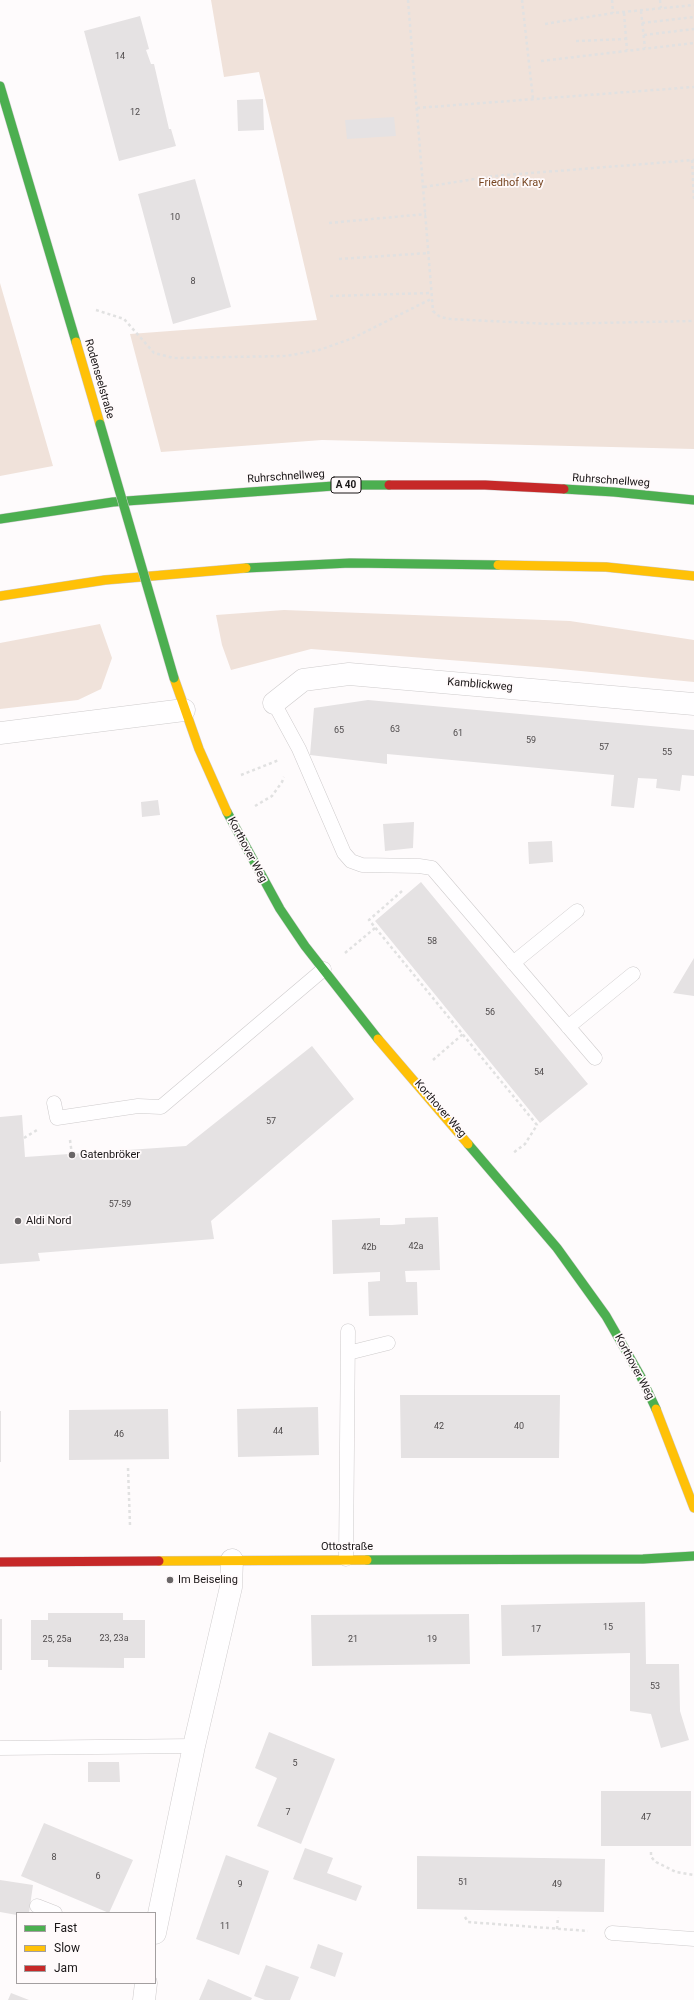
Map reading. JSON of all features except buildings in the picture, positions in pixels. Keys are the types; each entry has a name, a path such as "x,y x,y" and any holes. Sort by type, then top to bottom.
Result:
{"main road":[{"name":"Rodenseelstraße","path":"0,86 174,678"},
{"name":"Ruhrschnellweg","path":"0,519 113,502 347,485 492,486 614,492 694,500"},
{"path":"0,596 128,578 219,569 350,563 606,566 694,576"},
{"name":"Korthover Weg","path":"174,678 184,710 231,820 263,881 305,946 360,1017 492,1169 557,1248 606,1316 641,1377 664,1427 694,1508"},
{"name":"Ottostraße","path":"0,1562 346,1559 643,1559 694,1556"}],"street":[{"name":"Kamblickweg","path":"274,703 303,680 349,674 694,704"},
{"path":"0,734 184,710"},
{"path":"156,1929 194,1746 231,1587 232,1560"},
{"path":"144,2000 146,1984"}],"lane":[{"path":"274,703 299,749 344,853 352,861 362,865 419,866 432,868 595,1058"},
{"path":"513,963 578,912"},
{"path":"54,1103 57,1118 138,1106 161,1107 324,969"},
{"path":"568,1027 633,974"},
{"path":"346,1559 348,1331"},
{"path":"348,1353 388,1343"},
{"path":"0,1748 194,1746"},
{"path":"37,1906 52,1912"},
{"path":"612,1933 694,1939"}],"path":[{"path":"408,0 433,311 440,317 450,319 550,324 694,321"},
{"path":"522,0 533,99"},
{"path":"612,0 613,13"},
{"path":"660,0 661,8"},
{"path":"545,24 613,13 694,5"},
{"path":"642,11 645,48"},
{"path":"624,13 628,50"},
{"path":"642,23 694,17"},
{"path":"644,35 694,29"},
{"path":"576,41 627,39"},
{"path":"541,61 694,43"},
{"path":"417,108 694,87"},
{"path":"424,187 494,176 693,160 694,201"},
{"path":"329,223 426,214"},
{"path":"339,259 429,253"},
{"path":"330,296 431,293"},
{"path":"63,299 124,319 154,353 174,358 286,356 319,350 353,338 431,298"},
{"path":"265,765 276,760"},
{"path":"272,796 282,782 284,776"},
{"path":"419,866 418,877 369,920 537,1125 525,1144 492,1169"},
{"path":"324,969 375,928"},
{"path":"447,1048 463,1034"},
{"path":"128,1468 130,1525"},
{"path":"651,1852 651,1857 656,1862 676,1872 694,1875"},
{"path":"465,1917 468,1922 612,1933"},
{"path":"557,1929 558,1917"}],"green space":[{"name":"Friedhof Kray","path":"211,0 694,0 694,449 322,440 161,452 130,334 317,320 259,72 224,77"},
{"path":"0,283 53,466 0,476"},
{"path":"284,610 570,621 694,640 694,682 550,668 311,649 231,670 222,645 216,615"},
{"path":"100,624 112,658 101,689 78,700 0,709 0,643"}],"traffic: fast":[{"path":"0,86 76,342"},
{"path":"100,424 174,678"},
{"path":"0,519 113,502 347,485 389,485"},
{"path":"564,489 614,492 694,500"},
{"path":"246,568 350,563 498,565"},
{"path":"227,812 280,909 305,946 378,1039"},
{"path":"468,1144 557,1248 606,1316 641,1377 656,1409"},
{"path":"367,1560 643,1559 694,1556"}],"traffic: slow":[{"path":"76,342 100,424"},
{"path":"498,565 606,567 694,576"},
{"path":"0,596 105,580 246,568"},
{"path":"174,678 199,749 227,812"},
{"path":"378,1039 468,1144"},
{"path":"656,1409 694,1508"},
{"path":"159,1561 367,1560"}],"traffic: jam":[{"path":"389,485 485,485 564,489"},
{"path":"0,1562 159,1561"}],"place":[{"name":"Gatenbröker","path":"72,1155"},
{"name":"Aldi Nord","path":"18,1221"},
{"name":"Im Beiseling","path":"170,1580"}]}
